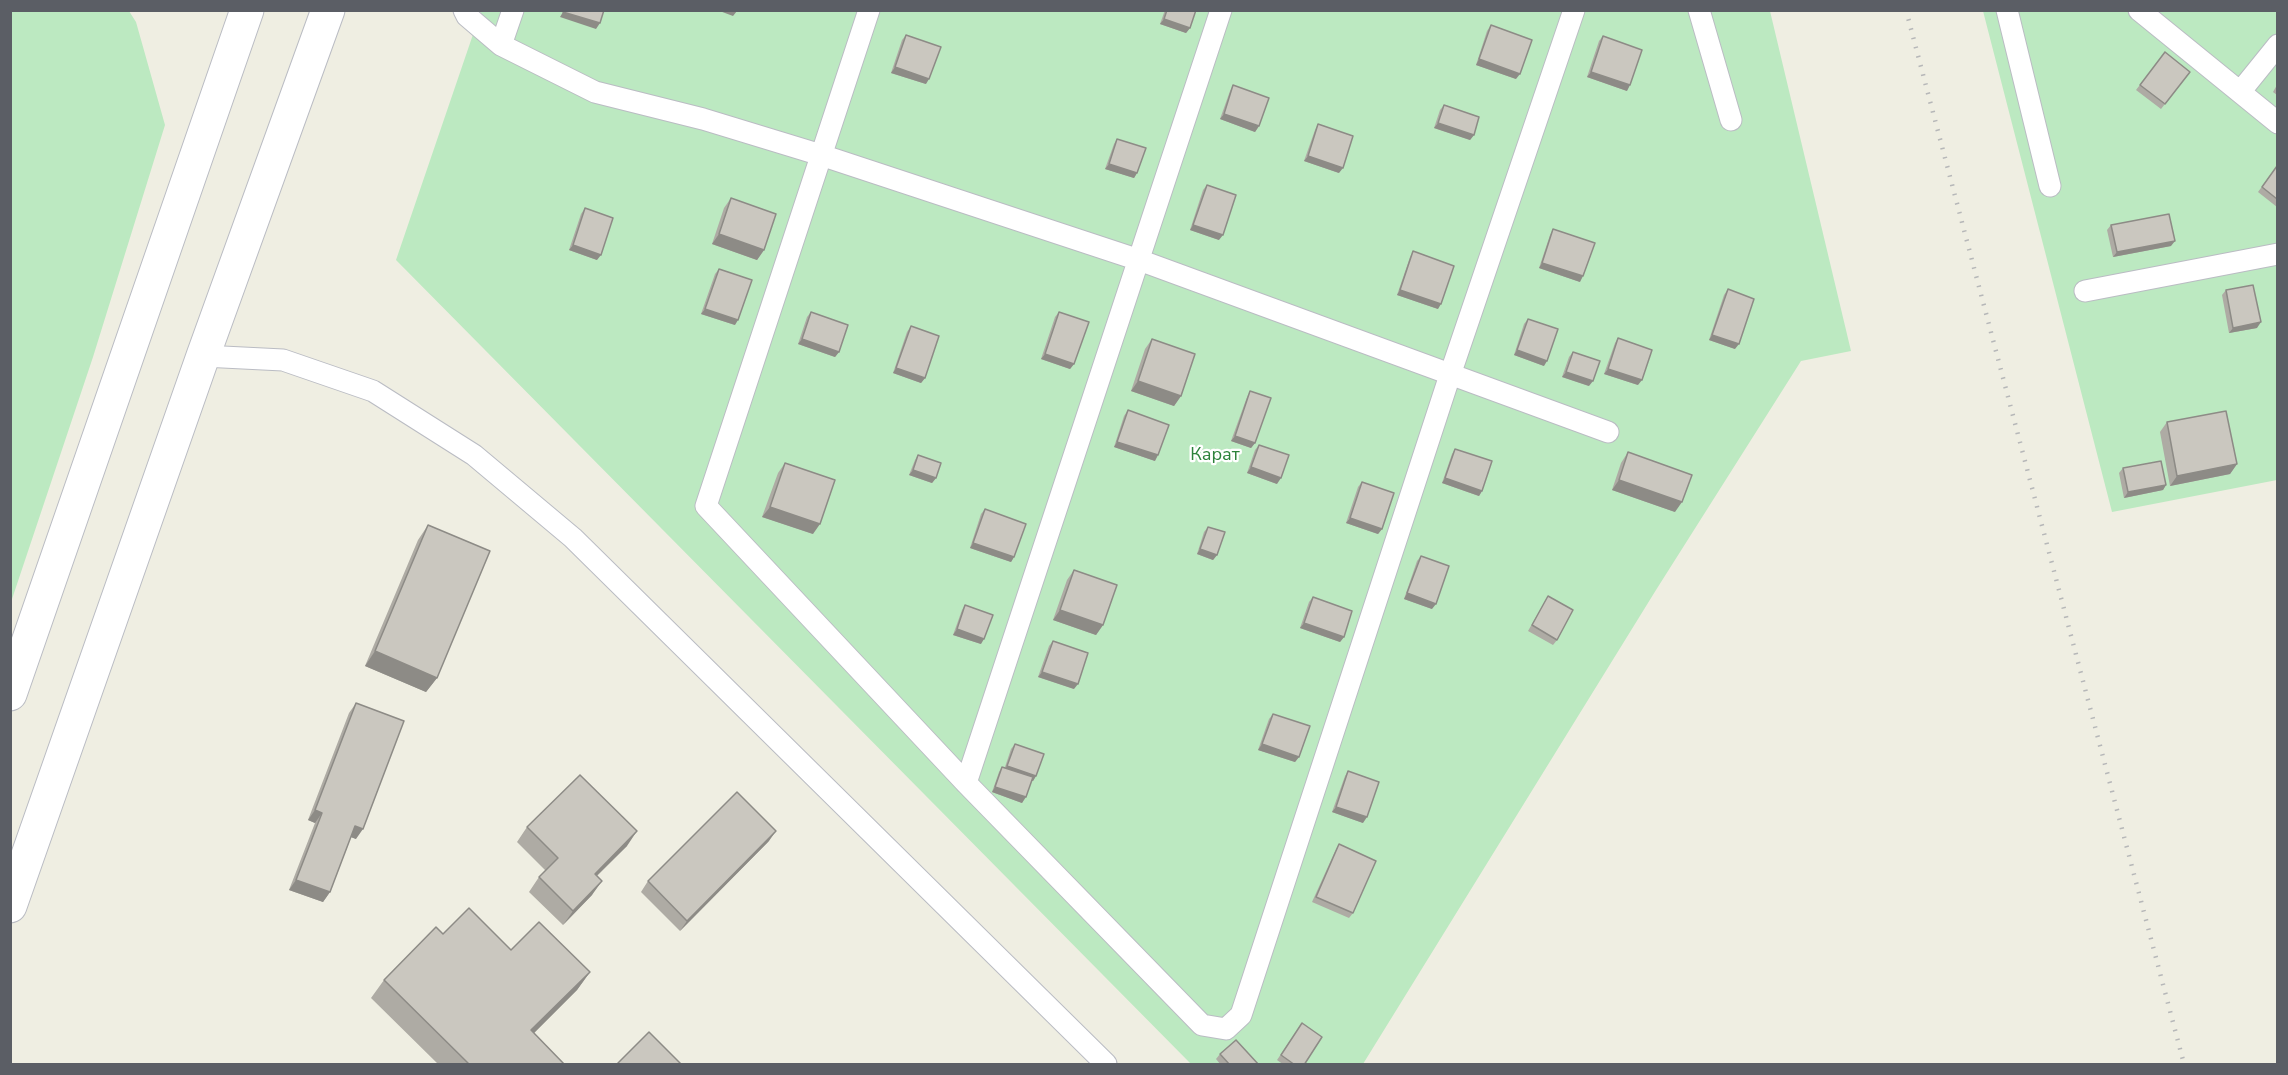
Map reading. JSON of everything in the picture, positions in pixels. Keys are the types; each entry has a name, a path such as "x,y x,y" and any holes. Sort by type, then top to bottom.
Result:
{"street":[{"path":"10,694 247,10"},
{"path":"10,906 202,356 328,10"}],"lane":[{"path":"464,10 466,16 501,45 595,92 703,119 821,155 1139,260 1608,432"},
{"path":"501,45 513,10"},
{"path":"869,10 706,506 966,783 1202,1026 1226,1029 1241,1015 1449,375 1574,10"},
{"path":"966,783 1221,10"},
{"path":"1699,10 1731,120"},
{"path":"2007,10 2050,186"},
{"path":"2139,10 2277,123"},
{"path":"2240,92 2277,45"},
{"path":"2085,291 2277,254"},
{"path":"202,356 283,360 373,391 474,455 573,537 1106,1065"}],"green space":[{"path":"11,10 129,11 136,22 165,125 93,357 11,602"},
{"name":"Карат","path":"481,11 1770,11 1851,351 1801,361 1656,590 1363,1064 1191,1064 396,260"},
{"path":"1983,11 2277,11 2277,480 2112,512"}],"building":[{"path":"564,10 604,10 600,23 563,12"},
{"path":"1167,10 1196,10 1190,28 1164,19"},
{"path":"1491,25 1532,40 1520,74 1479,59"},
{"path":"906,35 941,47 929,79 895,67"},
{"path":"1603,36 1642,50 1630,85 1591,72"},
{"path":"2165,52 2190,72 2165,104 2140,85"},
{"path":"1233,85 1269,98 1259,126 1224,114"},
{"path":"1444,105 1479,117 1474,135 1438,123"},
{"path":"1318,124 1353,136 1343,168 1308,156"},
{"path":"1117,139 1146,148 1137,173 1109,164"},
{"path":"2277,166 2277,199 2262,187"},
{"path":"1207,185 1236,195 1223,235 1193,225"},
{"path":"731,198 776,214 764,250 719,234"},
{"path":"585,208 613,218 601,255 573,245"},
{"path":"2169,214 2175,241 2117,252 2111,225"},
{"path":"1553,229 1595,243 1583,276 1542,263"},
{"path":"1413,251 1454,266 1441,304 1400,290"},
{"path":"719,269 752,280 738,320 705,309"},
{"path":"2253,285 2261,322 2233,328 2226,290"},
{"path":"1728,289 1754,299 1739,344 1712,335"},
{"path":"811,312 848,325 839,352 802,339"},
{"path":"1059,312 1089,322 1074,364 1045,354"},
{"path":"1528,319 1558,329 1547,361 1517,350"},
{"path":"911,326 939,336 925,378 896,368"},
{"path":"1618,338 1652,350 1642,380 1608,369"},
{"path":"1152,339 1195,354 1181,396 1138,381"},
{"path":"1573,352 1600,361 1593,381 1566,372"},
{"path":"1250,391 1271,398 1255,443 1235,436"},
{"path":"1128,410 1169,425 1158,455 1117,442"},
{"path":"2226,411 2237,464 2177,476 2167,422"},
{"path":"1259,445 1289,455 1281,478 1251,467"},
{"path":"1455,449 1492,461 1482,491 1445,478"},
{"path":"1628,452 1692,475 1682,502 1619,480"},
{"path":"918,455 941,463 936,478 913,470"},
{"path":"2161,461 2166,485 2128,492 2123,468"},
{"path":"785,463 835,480 820,524 770,507"},
{"path":"1362,482 1394,493 1382,529 1350,518"},
{"path":"985,509 1026,524 1014,557 973,543"},
{"path":"428,525 490,551 437,678 375,651"},
{"path":"1208,527 1225,532 1217,555 1200,549"},
{"path":"1421,556 1449,566 1436,604 1407,593"},
{"path":"1074,570 1117,585 1103,625 1060,610"},
{"path":"1548,596 1573,610 1557,640 1532,625"},
{"path":"1313,597 1352,611 1344,637 1304,623"},
{"path":"965,605 993,615 984,639 957,629"},
{"path":"1053,641 1088,653 1078,684 1042,672"},
{"path":"356,703 404,721 363,829 355,826 330,892 296,880 322,813 315,810"},
{"path":"1273,714 1310,726 1299,757 1262,744"},
{"path":"1015,744 1044,754 1036,776 1007,766"},
{"path":"1002,767 1033,777 1026,797 995,787"},
{"path":"1348,771 1379,782 1367,817 1336,807"},
{"path":"580,775 637,831 595,874 602,881 573,911 539,877 558,858 527,827"},
{"path":"737,792 776,831 687,921 648,881"},
{"path":"1339,844 1376,861 1353,913 1316,897"},
{"path":"469,908 511,950 539,922 590,972 531,1030 565,1065 470,1065 384,980 436,927 443,934"},
{"path":"1302,1023 1322,1037 1304,1065 1295,1065 1281,1055"},
{"path":"649,1032 682,1065 616,1065"},
{"path":"1236,1040 1259,1065 1230,1065 1220,1054"}],"railway":[{"path":"1906,10 2184,1064"}]}
